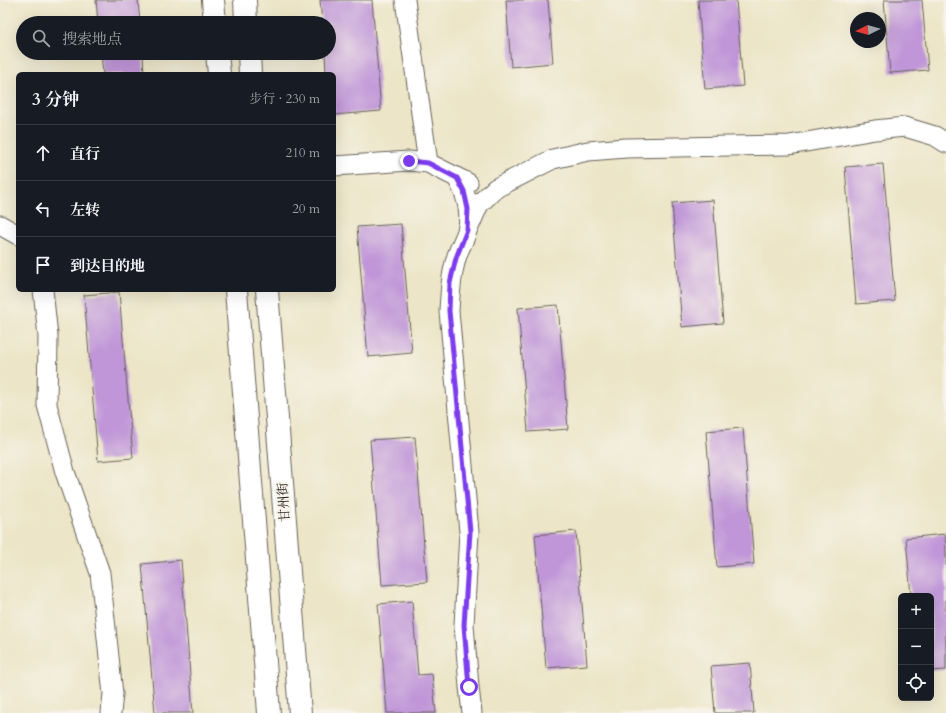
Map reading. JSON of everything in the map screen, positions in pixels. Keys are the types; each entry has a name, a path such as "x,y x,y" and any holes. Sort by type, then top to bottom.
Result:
{"street":[{"path":"213,0 214,16"},
{"path":"245,0 246,16"},
{"path":"405,0 428,163"},
{"path":"218,60 219,72"},
{"path":"249,60 250,72"},
{"path":"472,713 464,625 470,532 449,311 450,283 454,264 479,204 496,188 553,159 588,151 626,148 789,145 875,130 906,127 935,136 946,144"},
{"path":"336,166 409,161 428,163 472,185 484,188 496,188"},
{"path":"457,178 466,197 468,209 467,230"},
{"path":"0,226 16,234"},
{"path":"43,292 48,336 48,405 65,472 100,573 113,694 111,713"},
{"path":"236,292 269,713"},
{"name":"甘州街","path":"267,292 300,713"}],"building":[{"path":"96,0 138,0 139,16 97,16"},
{"path":"320,0 372,0 381,111 336,115 336,72 326,72 325,60 336,60 336,16 321,16"},
{"path":"506,0 548,0 553,63 511,67"},
{"path":"698,0 736,0 743,86 705,89"},
{"path":"884,0 922,0 928,70 890,73"},
{"path":"102,60 143,60 144,72 103,72"},
{"path":"883,164 895,301 856,304 845,167"},
{"path":"713,200 723,323 682,327 672,203"},
{"path":"401,224 412,353 368,357 357,227"},
{"path":"119,292 133,458 98,461 84,295"},
{"path":"558,305 568,429 528,432 518,308"},
{"path":"743,428 754,564 717,567 706,431"},
{"path":"415,437 427,582 382,585 370,440"},
{"path":"576,531 587,665 546,668 535,535"},
{"path":"945,534 946,670 934,671 934,593 911,593 906,538"},
{"path":"181,560 193,713 155,713 142,564"},
{"path":"412,601 418,675 432,674 436,713 387,713 378,604"},
{"path":"750,663 754,713 715,713 711,666"}],"route":[{"path":"409,161 428,163 457,178 464,191 468,209 467,230 456,258 450,283 449,311 470,532 464,625 469,687"}]}
